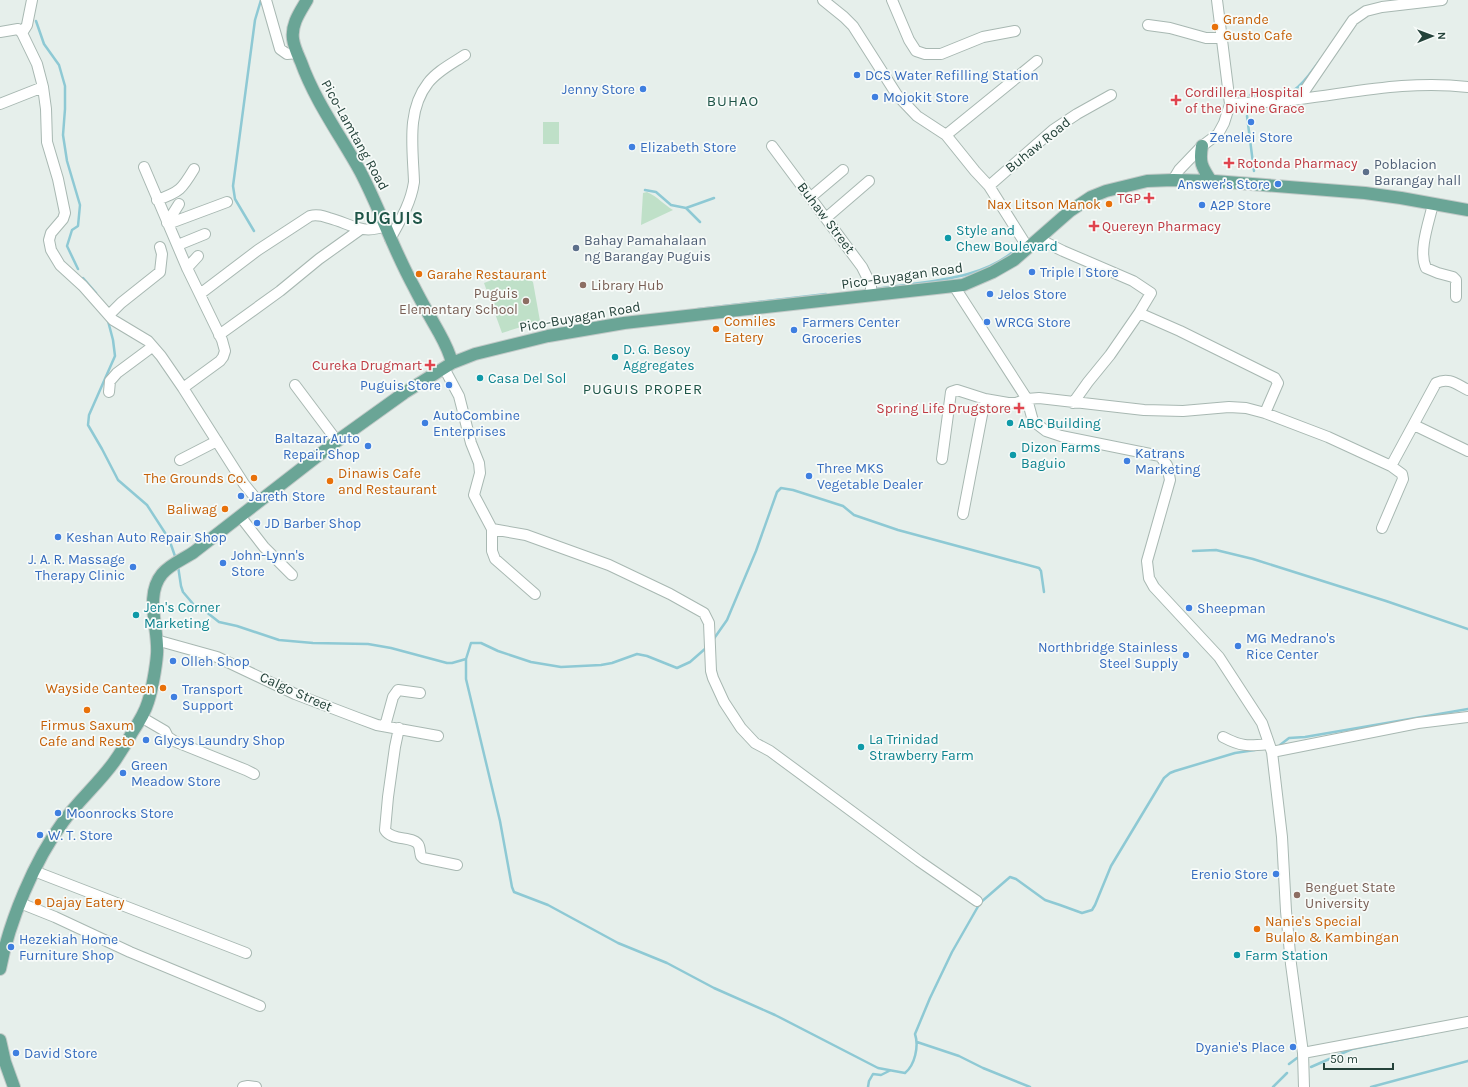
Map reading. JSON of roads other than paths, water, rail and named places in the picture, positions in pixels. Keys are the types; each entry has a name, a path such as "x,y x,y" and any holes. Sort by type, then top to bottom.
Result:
{"main road":[{"name":"Pico-Lamtang Road","path":"307,0 295,21 293,29 293,39 305,75 320,104 359,170 375,202 408,277 446,346 448,365"},
{"path":"1202,146 1200,159 1201,165 1211,181"},
{"name":"Pico-Buyagan Road","path":"448,365 475,354 518,343 557,334 624,323 871,290 954,286 968,283 1014,260 1070,211 1097,194 1147,181 1211,181 1380,195 1468,210"},
{"path":"0,969 9,933 20,903 34,871 52,838 85,794 113,763 149,701 157,653 152,605 154,592 161,575 169,567 184,559 337,442 404,393 448,365"},
{"path":"0,1040 5,1062 14,1087"}],"street":[{"path":"22,33 28,25 32,0"},
{"path":"266,0 280,49 287,54 298,53"},
{"path":"823,0 853,26 897,95 917,116 946,135 989,186 1028,248"},
{"path":"892,0 896,6 909,40 916,51 925,54 941,54 983,37 1015,31"},
{"path":"1173,180 1179,170 1198,152 1202,146 1218,134 1224,123 1230,104 1217,0"},
{"path":"1299,99 1353,20 1366,11 1382,7 1442,0"},
{"path":"1148,25 1170,28 1206,38 1222,38"},
{"path":"0,32 18,29 22,33 37,64 43,88 46,109 46,142 58,178 65,213 63,219 51,233 49,240 51,250 60,265 83,286 113,320 148,341 161,356 244,484 258,501"},
{"path":"390,239 401,219 414,182 413,126 415,111 420,97 428,82 465,55"},
{"path":"946,135 1037,61"},
{"path":"1230,104 1299,99 1387,87 1423,84 1468,88"},
{"path":"0,104 43,88"},
{"name":"Buhaw Road","path":"989,186 1054,130 1077,114 1111,95"},
{"name":"Buhaw Street","path":"772,146 862,267 871,290"},
{"path":"144,167 187,268 225,350 224,357 183,388"},
{"path":"157,200 172,195 179,190 187,182 194,169"},
{"path":"810,197 843,170"},
{"path":"826,218 869,181"},
{"path":"168,223 227,202"},
{"path":"168,223 179,204"},
{"path":"1433,204 1422,254 1424,264 1426,268 1453,277 1456,280 1456,297"},
{"path":"200,294 219,278 310,216 314,215 345,222 361,229 373,230 385,226"},
{"path":"219,335 280,291 319,259 361,229"},
{"path":"178,245 205,234"},
{"path":"1039,239 1133,281 1150,292 1151,295 1110,355 1073,403"},
{"path":"109,315 121,303 160,272 162,254 160,247"},
{"path":"187,268 198,256"},
{"path":"954,286 1027,398 1033,421 1046,431 1061,436 1160,456 1167,465 1170,480 1147,561 1149,578 1154,588 1219,657 1262,723 1271,748 1282,837 1286,911 1303,1053 1304,1087"},
{"path":"1139,313 1180,331 1275,378 1278,382 1265,413"},
{"path":"109,392 110,381 117,373 152,347"},
{"path":"448,365 459,396 471,443 479,463 480,473 474,494 492,529 492,551 495,559 535,594"},
{"path":"1391,466 1436,383 1443,380 1450,381 1468,390"},
{"path":"295,385 337,442"},
{"path":"942,459 951,392 957,390 985,399 1008,403 1016,403 1027,398 1039,398 1144,410 1183,411 1229,406 1246,408 1265,413 1328,437 1391,466 1402,474 1403,478 1382,528"},
{"path":"963,514 985,399"},
{"path":"1414,425 1468,451"},
{"path":"180,460 217,441"},
{"path":"240,516 264,547 292,575"},
{"path":"492,529 526,535 609,566 659,589 704,613 709,623 710,663 713,678 724,702 740,728 755,743 770,751 926,866 977,901"},
{"name":"Calgo Street","path":"156,640 217,657 315,702 358,718 385,726 438,736"},
{"path":"385,726 393,698 398,690 420,693"},
{"path":"141,717 165,732 168,737 174,741 254,774"},
{"path":"1223,737 1243,746 1271,748 1418,723 1468,717"},
{"path":"399,728 395,747 385,830 387,834 394,838 416,842 423,858 457,865"},
{"path":"34,871 246,953"},
{"path":"20,903 62,920 130,952 260,1006"},
{"path":"1303,1053 1468,1022"},
{"path":"243,1087 256,1087"}],"waterway":[{"path":"254,231 235,199 233,186 255,20 261,0"},
{"path":"36,21 44,44 59,65 65,86 63,135 67,161 80,205 78,226 72,230 67,246 78,269"},
{"path":"1250,95 1279,94 1294,90 1305,80 1321,59"},
{"path":"1247,116 1254,171"},
{"path":"645,190 656,192 671,205 686,208 700,222"},
{"path":"686,208 714,198"},
{"path":"875,289 953,278 972,273 1007,257 1022,244"},
{"path":"83,278 96,293"},
{"path":"698,309 826,294"},
{"path":"108,321 115,356 89,415 88,425 118,480 147,505 169,539 176,559"},
{"path":"713,640 727,620 756,551 777,492 781,488 793,490 843,506 854,515 898,530 1039,568 1041,571 1044,592"},
{"path":"1193,551 1216,550 1253,559 1386,601 1468,629"},
{"path":"178,566 183,592 194,605 200,607 219,622 237,626 279,640 313,643 368,644 391,648 447,663 466,659"},
{"path":"706,648 690,662 677,668 647,656 637,654 612,663 601,665 561,667 531,662 498,651 481,643 471,643 466,659 466,679 500,821 514,892 548,905 618,943 667,963 714,988 775,1015 878,1068 905,1073 908,1070 914,1060 916,1050 917,1044 915,1034 952,952 980,903 1010,877 1016,879 1045,900 1082,913 1092,910 1111,866 1164,778 1175,771 1235,753 1255,750"},
{"path":"1280,745 1289,738 1305,737 1468,709"},
{"path":"1311,1067 1352,1049 1429,1034"},
{"path":"917,1042 959,1056 983,1068 1030,1087"},
{"path":"1289,1064 1297,1058"},
{"path":"1371,1087 1468,1061"},
{"path":"868,1087 869,1081 873,1074 881,1075 889,1071"},
{"path":"1273,1087 1287,1073"}],"place":[{"name":"Grande Gusto Cafe","path":"1215,27"},
{"name":"DCS Water Refilling Station","path":"857,75"},
{"name":"Jenny Store","path":"643,89"},
{"name":"Mojokit Store","path":"875,97"},
{"name":"Cordillera Hospital of the Divine Grace","path":"1176,100"},
{"name":"Zenelei Store","path":"1251,122"},
{"name":"Elizabeth Store","path":"632,147"},
{"name":"Rotonda Pharmacy","path":"1229,163"},
{"name":"Poblacion Barangay hall","path":"1366,172"},
{"name":"Answer's Store","path":"1278,184"},
{"name":"TGP","path":"1149,198"},
{"name":"Nax Litson Manok","path":"1109,204"},
{"name":"A2P Store","path":"1202,205"},
{"name":"Quereyn Pharmacy","path":"1094,226"},
{"name":"Style and Chew Boulevard","path":"948,238"},
{"name":"Bahay Pamahalaan ng Barangay Puguis","path":"576,248"},
{"name":"Triple I Store","path":"1032,272"},
{"name":"Garahe Restaurant","path":"419,274"},
{"name":"Library Hub","path":"583,285"},
{"name":"Jelos Store","path":"990,294"},
{"name":"Puguis Elementary School","path":"526,301"},
{"name":"WRCG Store","path":"987,322"},
{"name":"Comiles Eatery","path":"716,329"},
{"name":"Farmers Center Groceries","path":"794,330"},
{"name":"D. G. Besoy Aggregates","path":"615,357"},
{"name":"Cureka Drugmart","path":"430,365"},
{"name":"Casa Del Sol","path":"480,378"},
{"name":"Puguis Store","path":"449,385"},
{"name":"Spring Life Drugstore","path":"1019,408"},
{"name":"AutoCombine Enterprises","path":"425,423"},
{"name":"ABC Building","path":"1010,423"},
{"name":"Baltazar Auto Repair Shop","path":"368,446"},
{"name":"Dizon Farms Baguio","path":"1013,455"},
{"name":"Katrans Marketing","path":"1127,461"},
{"name":"Three MKS Vegetable Dealer","path":"809,476"},
{"name":"The Grounds Co.","path":"254,478"},
{"name":"Dinawis Cafe and Restaurant","path":"330,481"},
{"name":"Jareth Store","path":"241,496"},
{"name":"Baliwag","path":"225,509"},
{"name":"JD Barber Shop","path":"257,523"},
{"name":"Keshan Auto Repair Shop","path":"58,537"},
{"name":"John-Lynn's Store","path":"223,563"},
{"name":"J. A. R. Massage Therapy Clinic","path":"133,567"},
{"name":"Sheepman","path":"1189,608"},
{"name":"Jen's Corner Marketing","path":"136,615"},
{"name":"MG Medrano's Rice Center","path":"1238,646"},
{"name":"Northbridge Stainless Steel Supply","path":"1186,655"},
{"name":"Olleh Shop","path":"173,661"},
{"name":"Wayside Canteen","path":"163,688"},
{"name":"Transport Support","path":"174,697"},
{"name":"Firmus Saxum Cafe and Resto","path":"87,710"},
{"name":"Glycys Laundry Shop","path":"146,740"},
{"name":"La Trinidad Strawberry Farm","path":"861,747"},
{"name":"Green Meadow Store","path":"123,773"},
{"name":"Moonrocks Store","path":"58,813"},
{"name":"W. T. Store","path":"40,835"},
{"name":"Erenio Store","path":"1276,874"},
{"name":"Benguet State University","path":"1297,895"},
{"name":"Dajay Eatery","path":"38,902"},
{"name":"Nanie's Special Bulalo & Kambingan","path":"1257,929"},
{"name":"Hezekiah Home Furniture Shop","path":"11,947"},
{"name":"Farm Station","path":"1237,955"},
{"name":"Dyanie's Place","path":"1293,1047"},
{"name":"David Store","path":"16,1053"}],"district":[{"name":"BUHAO","path":"733,101"},
{"name":"PUGUIS","path":"389,218"},
{"name":"PUGUIS PROPER","path":"643,389"}]}
